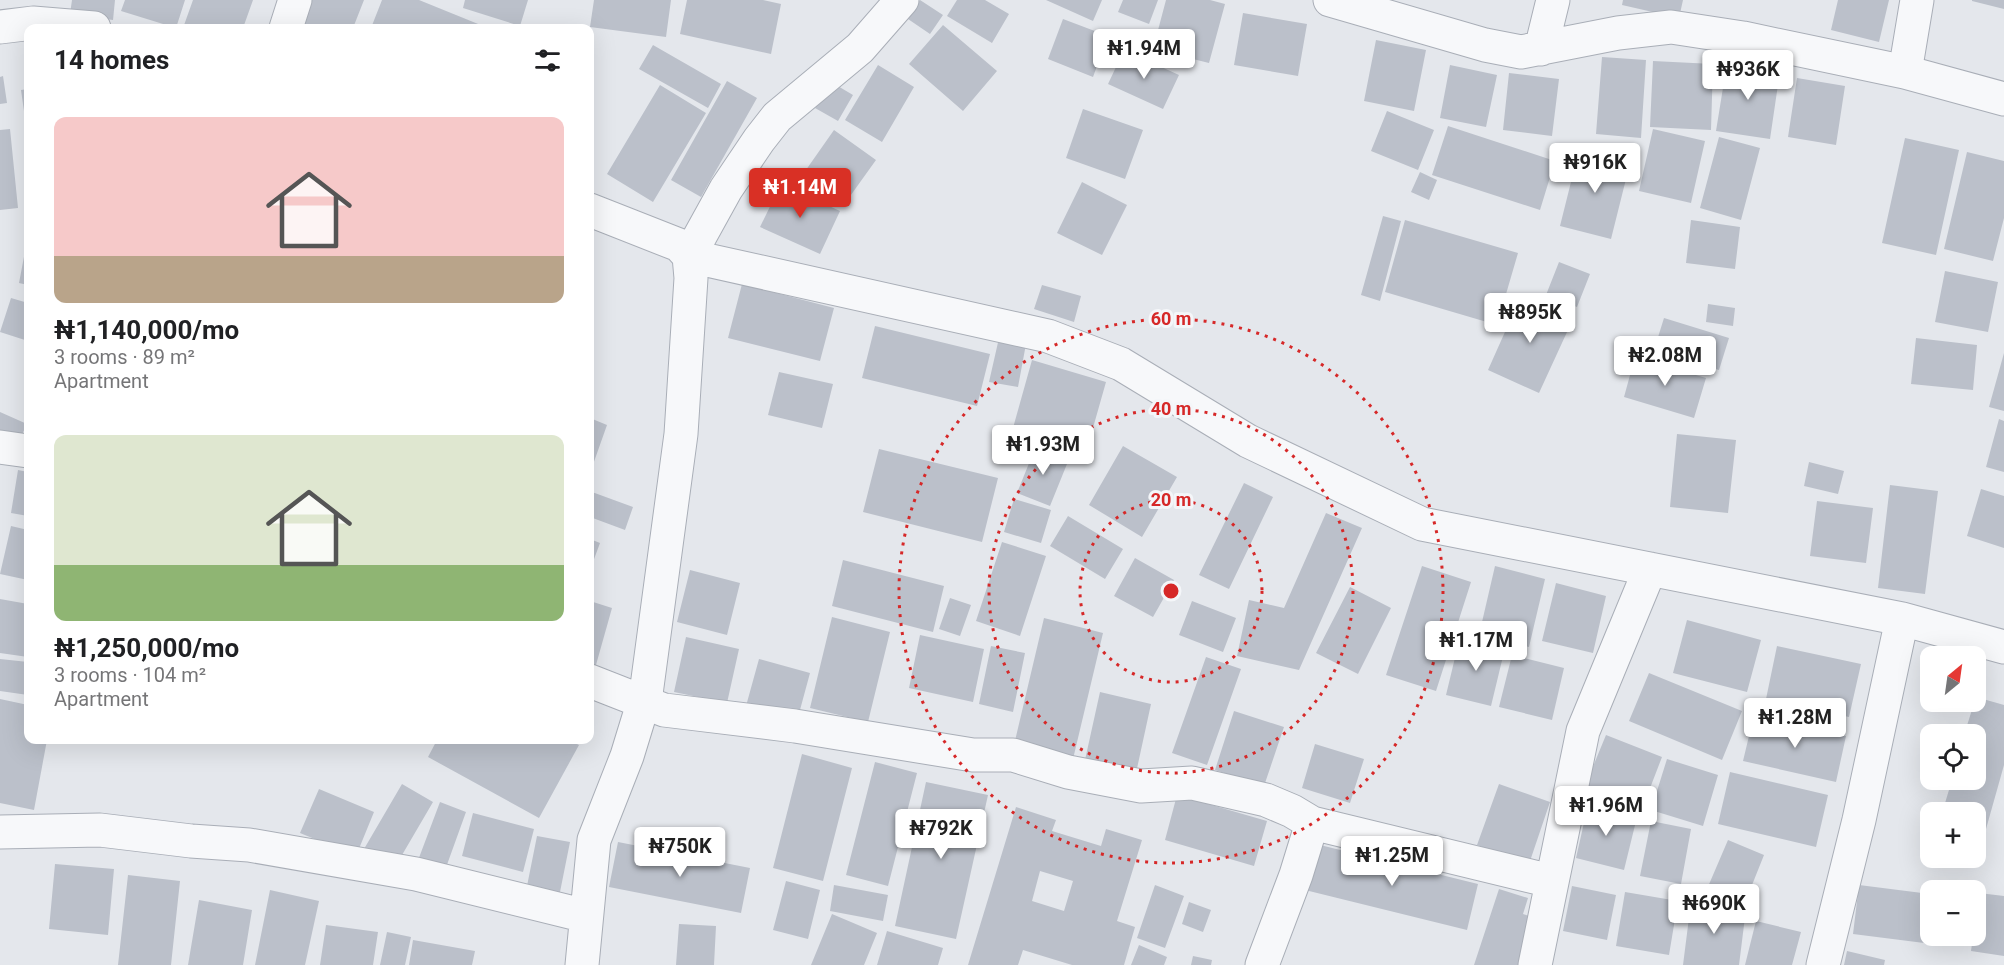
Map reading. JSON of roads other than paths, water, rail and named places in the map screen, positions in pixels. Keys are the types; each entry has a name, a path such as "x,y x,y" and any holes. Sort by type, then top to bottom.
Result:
{"street":[{"path":"0,11 5,0"},
{"path":"287,24 295,0"},
{"path":"582,965 594,840 627,756 646,694 681,434 691,278 689,256 726,189 777,117 860,48 902,0"},
{"path":"1330,0 1485,45 1521,52 1618,33 1671,27 1743,38 1905,72 2004,99"},
{"path":"1541,48 1553,0"},
{"path":"1905,72 1917,0"},
{"path":"0,27 24,24"},
{"path":"25,24 45,24"},
{"path":"594,212 679,244 689,256 1048,336 1121,364 1248,441 1422,524 1902,619 2004,647"},
{"path":"0,447 24,450"},
{"path":"1535,965 1583,731 1650,569"},
{"path":"1823,965 1859,820 1902,619"},
{"path":"594,683 664,710 795,726 972,755 1013,755 1068,772 1141,786 1192,783 1266,800 1292,810 1312,824 1551,881"},
{"path":"1262,965 1296,875 1312,824"},
{"path":"0,832 100,830 249,845 416,874 586,916"}]}
